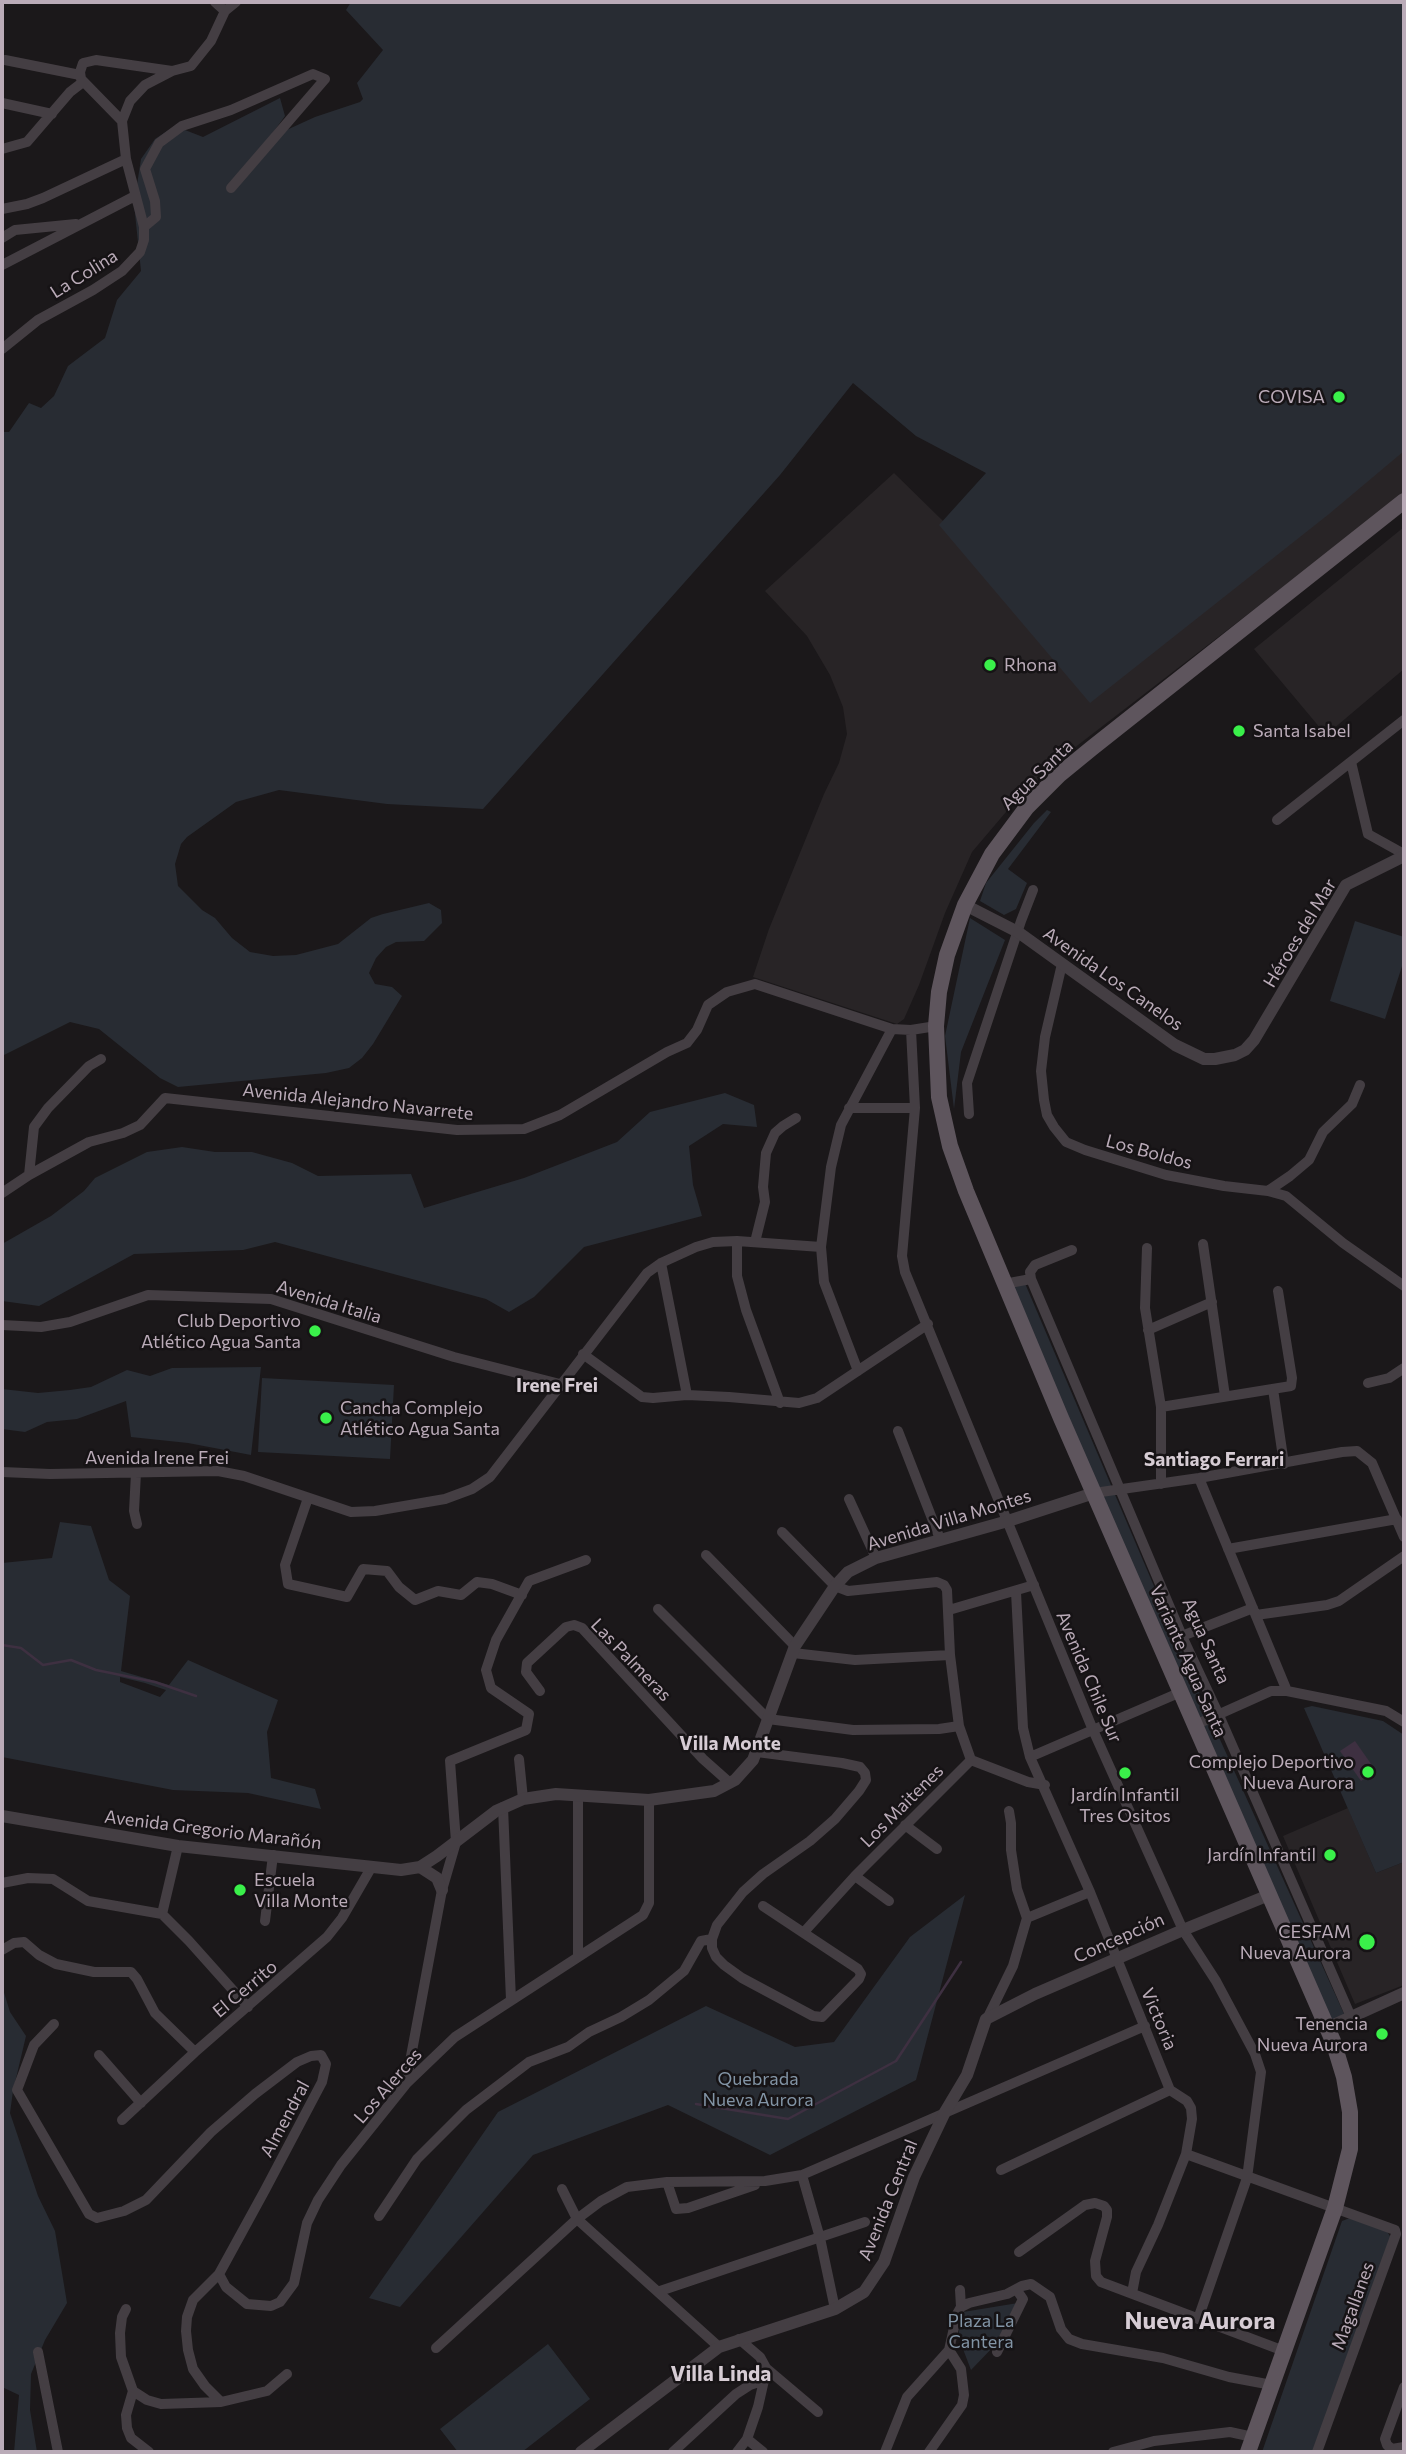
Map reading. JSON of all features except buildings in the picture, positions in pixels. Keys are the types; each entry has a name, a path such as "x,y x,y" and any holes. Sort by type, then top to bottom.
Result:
{"main road":[{"name":"Agua Santa","path":"1094,1493 965,1191 950,1146 939,1097 936,1026 939,992 947,956 965,905 992,854 1027,807 1059,775 1404,502"},
{"name":"Variante Agua Santa","path":"1094,1493 1327,2028 1344,2077 1351,2135 1350,2149 1335,2208 1251,2445"}],"street":[{"path":"215,2 225,10"},
{"path":"144,226 126,159 122,121 130,101 145,85 172,71 191,66 211,41 225,10 236,2"},
{"path":"2,149 27,142 82,78 83,63 93,59 172,71"},
{"path":"5,60 82,78 122,121"},
{"name":"La Colina","path":"2,349 38,320 93,290 132,263 142,246 144,226 156,217 155,201 145,169 159,143 182,126 231,110 313,74 325,79 231,188"},
{"path":"2,103 52,114"},
{"path":"2,209 43,198 126,159"},
{"path":"2,265 135,196"},
{"path":"2,238 15,230 81,223"},
{"path":"1277,820 1404,720"},
{"path":"1350,762 1368,834 1404,855"},
{"name":"Héroes del Mar","path":"1245,1050 1274,1008 1346,885 1404,855"},
{"path":"969,1114 967,1083 1033,890"},
{"name":"Avenida Los Canelos","path":"965,905 1018,932 1175,1045 1193,1055 1215,1059 1236,1055 1245,1050"},
{"name":"Los Boldos","path":"1062,964 1049,1014 1041,1071 1047,1115 1066,1142 1166,1175 1268,1191"},
{"name":"Avenida Alejandro Navarrete","path":"2,1193 89,1142 123,1133 140,1125 165,1098 457,1129 524,1129 560,1115 687,1043 697,1030 708,1004 727,992 755,984 892,1029 911,1030 936,1026"},
{"path":"858,1371 824,1282 821,1247 831,1167 841,1125 892,1029"},
{"name":"Avenida Chile Sur","path":"911,1030 915,1108 902,1256 905,1272 1093,1730 1183,1930 1216,1981 1255,2054 1261,2072 1247,2178 1198,2319"},
{"path":"29,1175 34,1127 48,1108 89,1066 102,1059"},
{"path":"1268,1191 1290,1177 1309,1160 1323,1132 1352,1104 1360,1085"},
{"path":"849,1108 915,1108"},
{"path":"755,1242 765,1202 763,1186 766,1153 775,1133 796,1118"},
{"path":"1268,1191 1286,1196 1343,1243 1404,1286"},
{"path":"737,1241 737,1276 746,1310 780,1403"},
{"name":"Avenida Irene Frei","path":"2,1472 218,1471 244,1476 351,1512 374,1511 445,1499 472,1489 490,1477 647,1273 661,1263 713,1242 737,1241 821,1247"},
{"path":"1203,1244 1225,1396"},
{"path":"1147,1248 1145,1308 1161,1407 1161,1484"},
{"path":"1004,1284 1031,1279 1030,1272 1035,1265 1072,1250"},
{"path":"661,1263 687,1395"},
{"name":"Agua Santa","path":"1031,1279 1182,1636 1351,2017"},
{"path":"1161,1407 1291,1386 1293,1378 1278,1291"},
{"name":"Avenida Italia","path":"2,1325 41,1327 70,1322 148,1295 271,1299 454,1357 560,1384"},
{"path":"1149,1330 1212,1302"},
{"path":"583,1354 642,1396 729,1396 799,1403 817,1398 928,1324"},
{"path":"1367,1383 1389,1378 1404,1368"},
{"path":"1273,1389 1284,1464"},
{"path":"898,1431 940,1539"},
{"path":"1094,1493 1120,1491 1357,1451 1372,1463 1404,1537"},
{"path":"136,1473 134,1511 137,1524"},
{"path":"1199,1478 1287,1691"},
{"name":"Avenida Villa Montes","path":"420,1867 503,1807 523,1799 546,1794 649,1800 705,1793 730,1783 747,1769 757,1752 794,1650 835,1586 848,1572 876,1558 1008,1521 1094,1493"},
{"path":"308,1498 285,1565 288,1584 347,1597 363,1569 387,1571 399,1587 415,1600 438,1591 461,1595 477,1582 492,1584 522,1595"},
{"path":"849,1499 876,1558"},
{"path":"1228,1549 1397,1519"},
{"path":"782,1532 835,1586 848,1591 937,1582 944,1585 947,1590 950,1655 960,1726 971,1760 1028,1782 1045,1785"},
{"path":"706,1555 794,1650 855,1660 950,1655"},
{"path":"1182,1636 1255,1612 1327,1605 1339,1601 1404,1556"},
{"path":"406,2084 442,1890 456,1842 450,1762 526,1730 529,1714 492,1688 486,1670 496,1640 529,1581 586,1560"},
{"path":"949,1610 1034,1585"},
{"name":"Victoria","path":"1016,1592 1023,1728 1030,1757 1045,1785 1090,1892 1170,2090 1187,2101 1191,2108 1192,2119 1186,2154 1136,2272 1132,2293"},
{"path":"658,1609 768,1719 853,1730 939,1729 960,1726"},
{"name":"Las Palmeras","path":"540,1690 526,1672 527,1663 566,1627 573,1625 582,1628 703,1759 730,1783"},
{"path":"1195,1725 1271,1691 1287,1691 1386,1712 1404,1723"},
{"path":"1030,1757 1181,1692"},
{"path":"757,1752 860,1767 865,1773 866,1780 835,1819 743,1892 718,1925 712,1939 716,1958 742,1978 813,2017 822,2017 861,1974 858,1969 763,1906"},
{"path":"519,1759 523,1799"},
{"name":"Los Maitenes","path":"804,1932 855,1876 971,1760"},
{"path":"578,1797 578,1957"},
{"name":"Los Alerces","path":"219,2274 226,2287 247,2304 271,2306 280,2302 293,2283 307,2223 318,2200 341,2165 406,2084 455,2037 643,1915 649,1903 649,1800"},
{"path":"503,1807 511,2000"},
{"path":"1009,1811 1017,1889 1027,1918 1090,1892"},
{"name":"Avenida Gregorio Marañón","path":"2,1816 178,1846 371,1868 401,1870 420,1867"},
{"path":"905,1825 937,1849"},
{"path":"162,1914 178,1846"},
{"path":"265,1921 273,1855"},
{"path":"420,1867 437,1878 442,1890"},
{"name":"El Cerrito","path":"122,2120 195,2052 327,1937 342,1918 371,1868"},
{"path":"855,1876 889,1901"},
{"path":"2,1883 28,1878 53,1879 88,1901 162,1914 190,1941 248,2007"},
{"name":"Concepción","path":"986,2019 1116,1959 1269,1895"},
{"name":"Avenida Central","path":"581,2452 719,2347 835,2309 864,2292 884,2262 914,2177 944,2112 967,2075 986,2019 1013,1966 1027,1918"},
{"path":"379,2216 417,2159 466,2110 529,2062 568,2047 589,2032 649,2000 684,1970 701,1941 712,1939"},
{"path":"2,1950 14,1943 24,1942 39,1955 56,1964 94,1972 131,1972 155,2013 195,2052"},
{"path":"1327,2028 1404,1993"},
{"name":"Almendral","path":"54,2024 34,2045 18,2090 89,2214 97,2218 110,2216 146,2200 211,2132 254,2094 297,2062 320,2055 326,2064 322,2082 219,2274 193,2300 186,2331 193,2369 221,2402"},
{"path":"667,2182 676,2209 688,2208 765,2182 802,2175 1145,2026"},
{"path":"99,2055 141,2103"},
{"path":"1001,2170 1170,2090"},
{"path":"1186,2154 1335,2208"},
{"path":"802,2175 820,2238 835,2309"},
{"path":"436,2348 577,2219 601,2201 627,2187 667,2182 765,2182"},
{"path":"562,2189 577,2219 719,2347"},
{"path":"1019,2252 1085,2205 1095,2203 1104,2206 1107,2217 1096,2261 1097,2276 1101,2282 1284,2351"},
{"name":"Magallanes","path":"1317,2452 1396,2234 1395,2230 1335,2208"},
{"path":"660,2291 865,2222"},
{"path":"961,2307 1031,2284 1050,2297 1061,2329 1069,2339 1082,2344 1163,2358 1229,2377 1272,2385"},
{"path":"997,2352 1023,2300 1019,2288"},
{"path":"885,2452 907,2397 949,2350 961,2307 960,2290"},
{"path":"126,2309 120,2333 121,2357 133,2391 126,2415 127,2428 131,2438 149,2452"},
{"path":"739,2339 760,2357 766,2368 818,2412"},
{"path":"929,2452 961,2405 964,2395 961,2369 949,2350"},
{"path":"38,2352 58,2452"},
{"path":"737,2452 747,2440 766,2368"},
{"path":"133,2391 147,2400 161,2404 221,2402 267,2391 288,2374"},
{"path":"673,2452 736,2394 765,2380"},
{"path":"1404,2386 1385,2439 1392,2449 1404,2447"},
{"path":"1113,2452 1154,2441 1230,2432 1251,2445"},
{"path":"747,2440 763,2452"}],"shaded area":[{"path":"1404,169 1404,494 1078,745 1017,799 972,852 904,1019 897,1024 753,977 769,929 839,763 847,734 843,707 830,675 807,636 765,591 894,473 1036,612"},
{"path":"1404,527 1404,669 1326,735 1254,649"},
{"path":"1355,1741 1376,1771 1361,1781 1340,1751"},
{"name":"CESFAM Nueva Aurora","path":"1348,1808 1376,1873 1404,1862 1404,1985 1355,2004 1283,1836"}],"green space":[{"path":"351,2 1404,2 1404,451 1329,514 1090,703 939,525 986,473 916,436 853,383 780,475 483,809 387,804 279,790 236,802 181,844 175,864 178,886 250,952 273,956 296,955 338,944 371,918 383,914 429,903 441,910 442,923 424,941 396,942 386,947 376,958 369,973 375,984 392,987 402,996 362,1058 349,1068 326,1073 178,1087 160,1078 99,1029 70,1022 2,1056 2,432 9,432 29,403 41,408 54,396 68,366 105,338 117,300 141,271 134,204 141,159 155,139 170,129 185,130 203,137 280,98 285,116 269,138 363,99 357,83 383,50 346,10"},
{"path":"1047,810 1051,812 1008,869 1027,883 1016,909 1004,915 980,901 986,883"},
{"path":"970,918 1005,940 961,1052 954,1109 945,1036"},
{"path":"1355,921 1404,937 1404,960 1385,1019 1330,1001"},
{"path":"725,1093 754,1105 757,1127 723,1124 689,1146 693,1185 702,1216 584,1247 534,1297 509,1312 486,1299 275,1242 243,1250 134,1254 39,1306 2,1301 2,1244 51,1216 84,1191 95,1178 147,1152 182,1147 215,1152 252,1152 292,1163 318,1176 411,1174 424,1208 524,1178 617,1142 650,1112"},
{"path":"1002,1281 1024,1281 1208,1713 1345,2016 1328,2023"},
{"path":"261,1367 251,1455 188,1443 131,1437 126,1401 77,1419 47,1422 25,1432 2,1429 2,1389 38,1393 91,1387 127,1370 150,1376 172,1368"},
{"name":"Cancha Complejo Atlético Agua Santa","path":"262,1378 394,1385 390,1459 258,1452"},
{"path":"60,1522 91,1526 109,1580 130,1596 121,1671 169,1685 188,1660 278,1700 267,1732 271,1778 315,1789 321,1809 248,1793 173,1790 2,1757 2,1563 52,1558","holes":["120,1677 166,1690 160,1697 120,1682"]},
{"name":"Complejo Deportivo Nueva Aurora","path":"1312,1706 1383,1721 1404,1735 1404,1862 1376,1873 1304,1708"},
{"name":"Quebrada Nueva Aurora","path":"965,1895 916,2080 770,2155 668,2105 533,2155 400,2307 369,2298 498,2112 706,2006 795,2047 834,2042 910,1937"},
{"path":"2,1986 10,2012 26,2036 10,2113 38,2196 55,2231 67,2303 45,2340 31,2374 30,2410 37,2452 14,2452 19,2395 2,2387"},
{"path":"1350,2218 1387,2231 1391,2238 1314,2452 1262,2452 1342,2221"},
{"name":"Plaza La Cantera","path":"1018,2303 997,2343 971,2370 958,2336 963,2312"},
{"path":"548,2344 590,2399 522,2452 458,2452 440,2429"}],"waterway":[{"path":"2,1645 21,1648 43,1665 71,1660 96,1670 155,1682 196,1696"},
{"path":"696,2104 788,2119 896,2061 961,1962"}],"place":[{"name":"COVISA","path":"1339,397"},
{"name":"Rhona","path":"990,665"},
{"name":"Santa Isabel","path":"1239,731"},
{"name":"Club Deportivo Atlético Agua Santa","path":"315,1331"},
{"name":"Cancha Complejo Atlético Agua Santa","path":"326,1418"},
{"name":"Complejo Deportivo Nueva Aurora","path":"1368,1772"},
{"name":"Jardín Infantil Tres Ositos","path":"1125,1773"},
{"name":"Jardín Infantil","path":"1330,1855"},
{"name":"Escuela Villa Monte","path":"240,1890"},
{"name":"CESFAM Nueva Aurora","path":"1367,1942"},
{"name":"Tenencia Nueva Aurora","path":"1382,2034"}],"district":[{"name":"Irene Frei","path":"557,1386"},
{"name":"Santiago Ferrari","path":"1214,1460"},
{"name":"Villa Monte","path":"730,1744"},
{"name":"Nueva Aurora","path":"1200,2321"},
{"name":"Villa Linda","path":"721,2374"}]}
